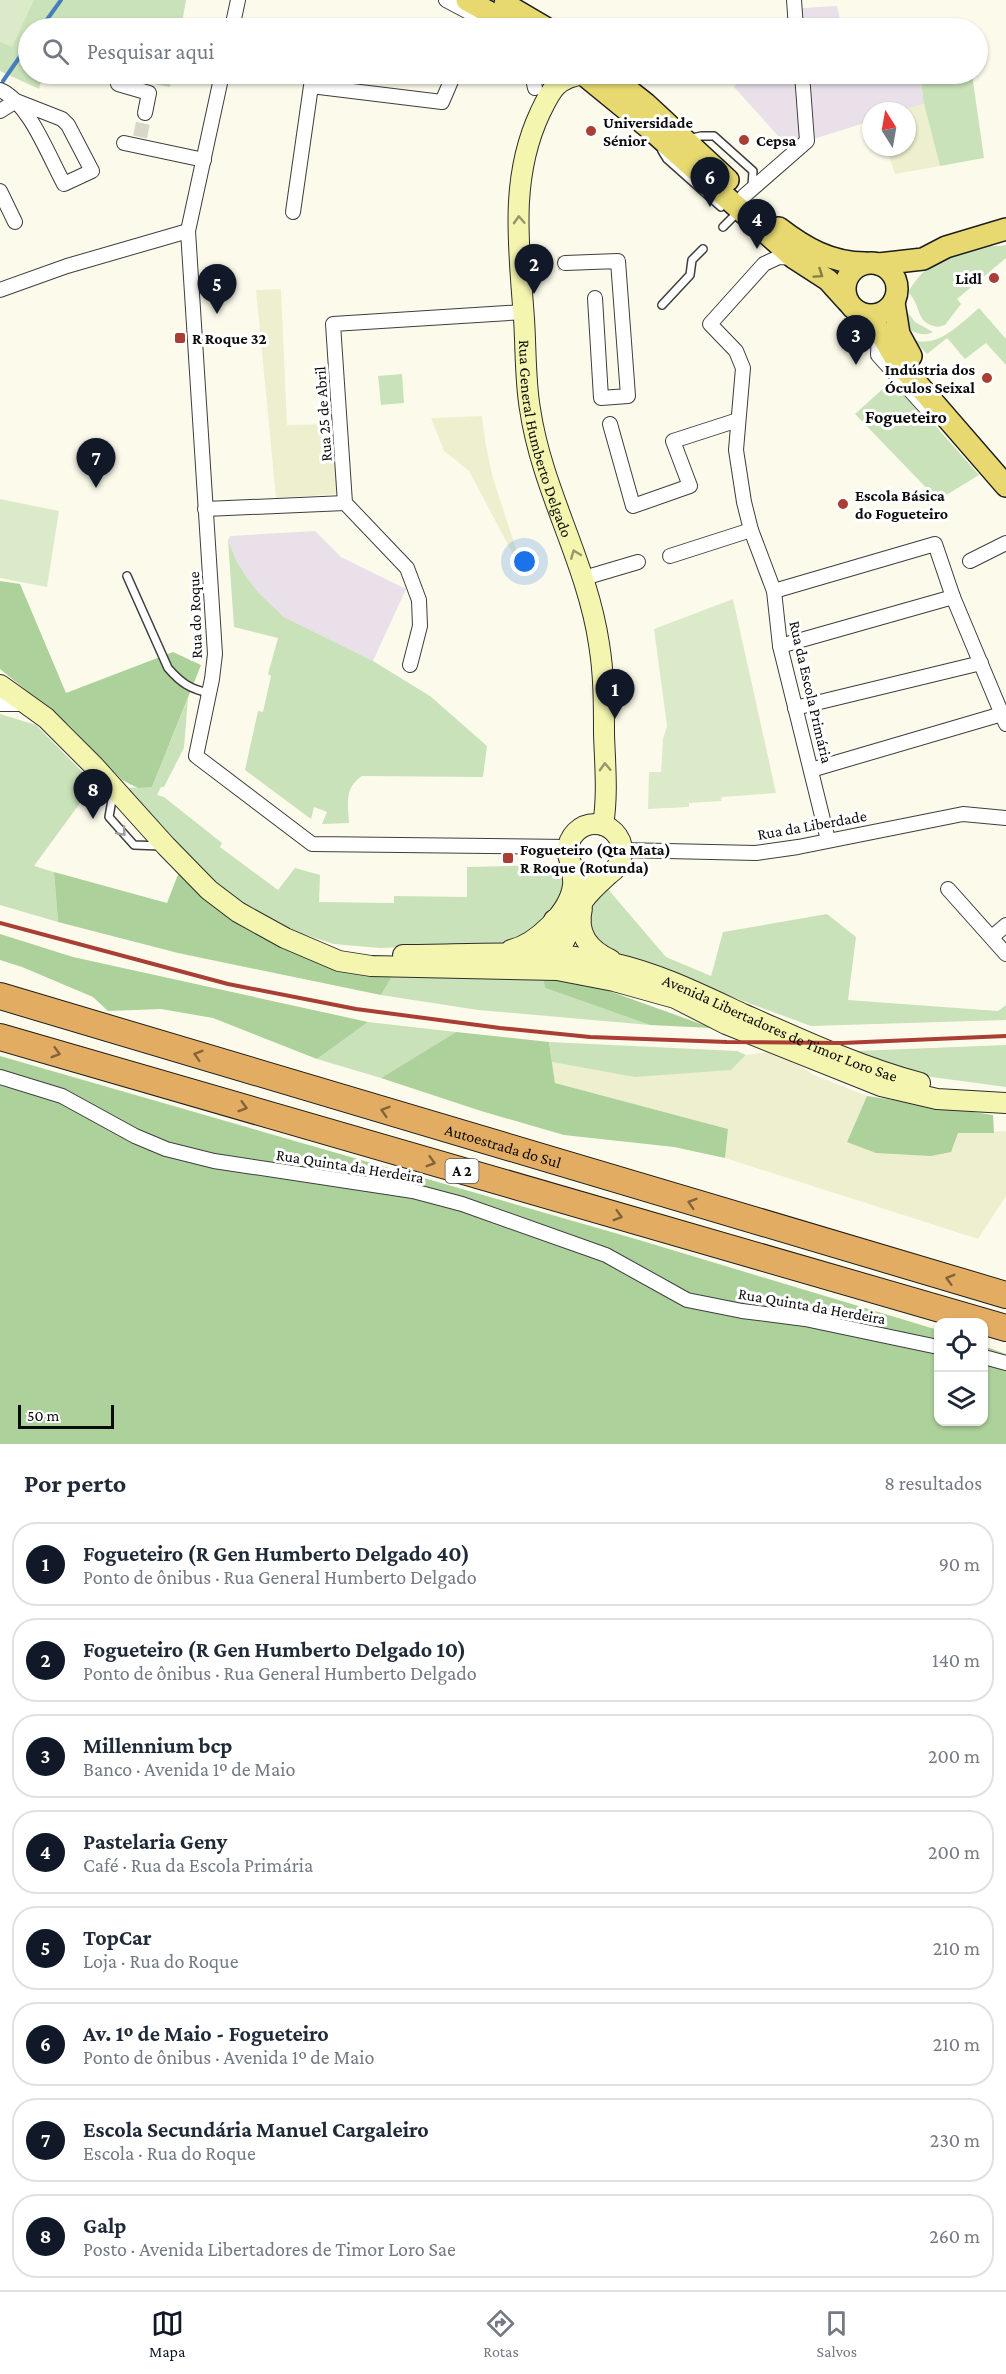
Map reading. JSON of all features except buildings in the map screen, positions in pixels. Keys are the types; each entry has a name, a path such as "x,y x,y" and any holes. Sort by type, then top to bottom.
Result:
{"highway":[{"name":"Autoestrada do Sul","path":"0,996 1006,1295"},
{"name":"Autoestrada do Sul","path":"0,1036 1006,1328"}],"main road":[{"path":"467,0 500,18"},
{"path":"497,0 528,18"},
{"name":"Rua General Humberto Delgado","path":"557,84 550,92 528,137 518,204 529,265 524,312 530,409 547,483 584,578 599,642 603,674 606,790 603,825"},
{"path":"596,84 649,128 794,258 828,280 879,330 894,356 908,373 1004,478"},
{"path":"620,84 748,192 773,224 801,245 838,260 872,264 890,270 898,290 895,300 898,334 907,351 1004,478"},
{"path":"923,259 895,300 883,312 877,315 863,314 852,306 845,288 849,274 859,266 923,259 946,247 1006,229"},
{"name":"Avenida Libertadores de Timor Loro Sae","path":"0,685 46,718 166,846 223,902 274,933 339,961 370,966 557,970 614,981 675,998"},
{"path":"496,953 518,949 531,943 554,920 571,893 573,884 569,855 572,836 587,825 603,825 613,830 619,837 622,850 620,864 594,887 584,900 571,922 563,944 555,955 550,946 554,920"},
{"path":"569,855 581,875 590,878 607,876"},
{"path":"584,900 579,919 588,945 603,956 633,969"},
{"name":"Avenida Libertadores de Timor Loro Sae","path":"274,933 309,944 356,953 555,955 611,963 705,996 889,1074 935,1087 1006,1092"},
{"name":"Avenida Libertadores de Timor Loro Sae","path":"429,968 471,962 537,961 555,955"},
{"name":"Avenida Libertadores de Timor Loro Sae","path":"555,955 562,963 636,980 726,1024 881,1086 937,1099 1006,1103"}],"street":[{"path":"234,18 238,0"},
{"path":"446,0 471,18"},
{"path":"794,0 795,18"},
{"path":"118,84 149,93 145,113"},
{"name":"Rua do Roque","path":"220,84 188,231 215,654 196,756 312,844 569,855"},
{"path":"293,212 311,86 441,102 449,84"},
{"path":"534,84 535,88"},
{"path":"748,192 807,141 803,84"},
{"path":"0,90 16,100 30,119 64,184 92,171 68,125 62,119 16,100"},
{"path":"0,111 16,100"},
{"path":"134,142 204,160"},
{"path":"0,191 15,222"},
{"path":"761,230 768,249 764,264"},
{"path":"0,290 68,266 188,231"},
{"path":"764,264 779,256 794,258"},
{"path":"565,263 618,261 628,396 601,398 595,298"},
{"name":"Rua da Escola Primária","path":"764,264 710,324 741,359 743,377 736,450 744,502 751,530 774,591 780,646 828,840"},
{"name":"Rua 25 de Abril","path":"345,503 333,324 524,312"},
{"path":"610,424 633,506 690,486 673,441 738,420"},
{"path":"205,509 345,503 406,568 419,600 420,626 410,665"},
{"path":"670,556 751,530"},
{"path":"970,561 1006,543"},
{"path":"774,591 935,544 953,597 1004,719 811,770"},
{"path":"584,578 638,562"},
{"path":"780,646 953,597"},
{"path":"795,708 981,663"},
{"path":"0,704 27,704"},
{"name":"Rua da Liberdade","path":"622,850 756,853 963,814 1006,818"},
{"path":"948,889 1006,954"},
{"path":"992,937 1006,925"},
{"name":"Rua Quinta da Herdeira","path":"0,1077 62,1096 135,1136 166,1149 213,1161 413,1191 462,1204 606,1255 687,1300 742,1311 805,1319 934,1346"},
{"path":"988,1359 1006,1363"}],"lane":[{"path":"649,128 667,159 733,217 761,230"},
{"path":"723,227 733,217"},
{"path":"662,305 690,275 692,260 703,249"},
{"path":"127,576 168,668 191,690 209,693"}],"shaded area":[{"path":"837,6 840,18 785,18 803,8"},
{"path":"736,84 921,84 924,104 916,106 916,102 862,102 862,124 788,147 734,87"},
{"path":"315,531 341,557 406,589 373,661 284,617 247,578 228,540 230,536"}],"green space":[{"path":"0,0 186,0 183,18 18,18 18,79 0,71"},
{"path":"0,0 34,0 26,18 18,18 18,34 12,47 0,42"},
{"path":"28,84 40,84 39,89"},
{"path":"155,84 170,84 170,87"},
{"path":"921,84 973,84 984,158 940,166 924,104"},
{"path":"924,104 940,166 895,174 889,156 916,156 916,106"},
{"path":"1006,245 1006,258 957,299 961,304 945,325 938,327 925,322 908,292 921,274 937,262 955,253 977,247"},
{"path":"281,289 287,425 331,424 338,494 276,498 256,290"},
{"path":"979,308 1006,339 1006,365 986,343 965,359 947,338 927,354 914,340 923,342 941,337"},
{"path":"906,310 915,322 933,332 920,334 907,328"},
{"path":"402,374 404,403 381,405 378,376"},
{"path":"886,386 901,387 979,475 938,500 855,414"},
{"path":"482,416 492,475 517,552 513,554 469,471 444,451 431,418"},
{"path":"0,499 59,511 47,587 0,578"},
{"path":"228,540 247,578 284,617 373,661 430,696 487,746 483,777 362,776 352,786 348,797 349,823 322,824 327,812 314,807 311,819 245,770 258,711 263,712 271,676 268,674 278,638 234,627"},
{"path":"0,581 20,584 66,693 173,652 201,665 152,787 138,788 122,780 69,725 0,669"},
{"path":"733,599 776,793 722,797 721,801 689,803 689,807 648,809 649,772 661,772 663,739 667,726 654,629"},
{"path":"188,698 184,748 164,787 161,787 157,795 164,797 222,843 220,847 278,890 295,868 320,875 319,902 394,903 394,896 467,897 467,867 555,865 563,875 564,890 548,918 518,943 380,948 334,944 290,930 246,906 222,889 122,788 152,787"},
{"path":"0,714 36,725 94,784 34,866 54,872 58,922 0,905"},
{"path":"54,872 167,903 179,872 232,921 279,943 394,973 381,995 178,953 58,922"},
{"path":"607,888 666,957 711,976 723,932 827,914 856,937 848,1000 998,1011 1006,1005 1006,1020 811,1026 600,948 589,926 589,907"},
{"path":"0,934 73,957 368,1022 317,1059 213,1018 161,1009 108,1011 93,997 0,960"},
{"path":"394,973 543,977 545,988 650,1025 478,1010 381,995"},
{"path":"543,977 573,978 712,1028 650,1025 545,988"},
{"path":"368,1022 456,1032 381,1078 317,1059"},
{"path":"456,1032 549,1042 555,1083 728,1129 725,1158 674,1147 564,1135 381,1078"},
{"path":"549,1042 737,1051 746,1055 731,1070 635,1077 552,1062"},
{"path":"1006,1045 1006,1087 917,1075 881,1063 856,1051"},
{"path":"776,1051 814,1075 867,1096 847,1142 1006,1131 1006,1196 978,1239 725,1158 728,1129 555,1083 552,1062 635,1076 731,1070 746,1055"},
{"path":"0,1056 639,1240 934,1329 934,1426 988,1426 988,1347 1006,1354 1006,1444 0,1444"},
{"path":"867,1096 993,1115 994,1133 958,1133 951,1152 931,1156 876,1153 847,1142"}],"waterway":[{"path":"48,18 61,0"},
{"path":"3,81 18,59"}],"tunnel":[{"path":"140,137 145,113"},
{"path":"537,265 565,263"}],"railway":[{"path":"0,923 228,984 356,1009 500,1028 590,1037 727,1042 842,1043 1006,1036"}],"place":[{"name":"Universidade Sénior","path":"591,131"},
{"name":"Cepsa","path":"744,140"},
{"name":"Av. 1º de Maio - Fogueteiro","path":"710,207"},
{"name":"Pastelaria Geny","path":"757,249"},
{"name":"Lidl","path":"994,278"},
{"name":"Fogueteiro (R Gen Humberto Delgado 10)","path":"534,294"},
{"name":"TopCar","path":"217,314"},
{"name":"R Roque 32","path":"180,338"},
{"name":"Millennium bcp","path":"856,365"},
{"name":"Indústria dos Óculos Seixal","path":"987,378"},
{"name":"Escola Secundária Manuel Cargaleiro","path":"96,488"},
{"name":"Escola Básica do Fogueteiro","path":"843,504"},
{"name":"Fogueteiro (R Gen Humberto Delgado 40)","path":"615,719"},
{"name":"Galp","path":"93,819"},
{"name":"Fogueteiro (Qta Mata) R Roque (Rotunda)","path":"508,858"}],"district":[{"name":"Fogueteiro","path":"906,417"}]}
